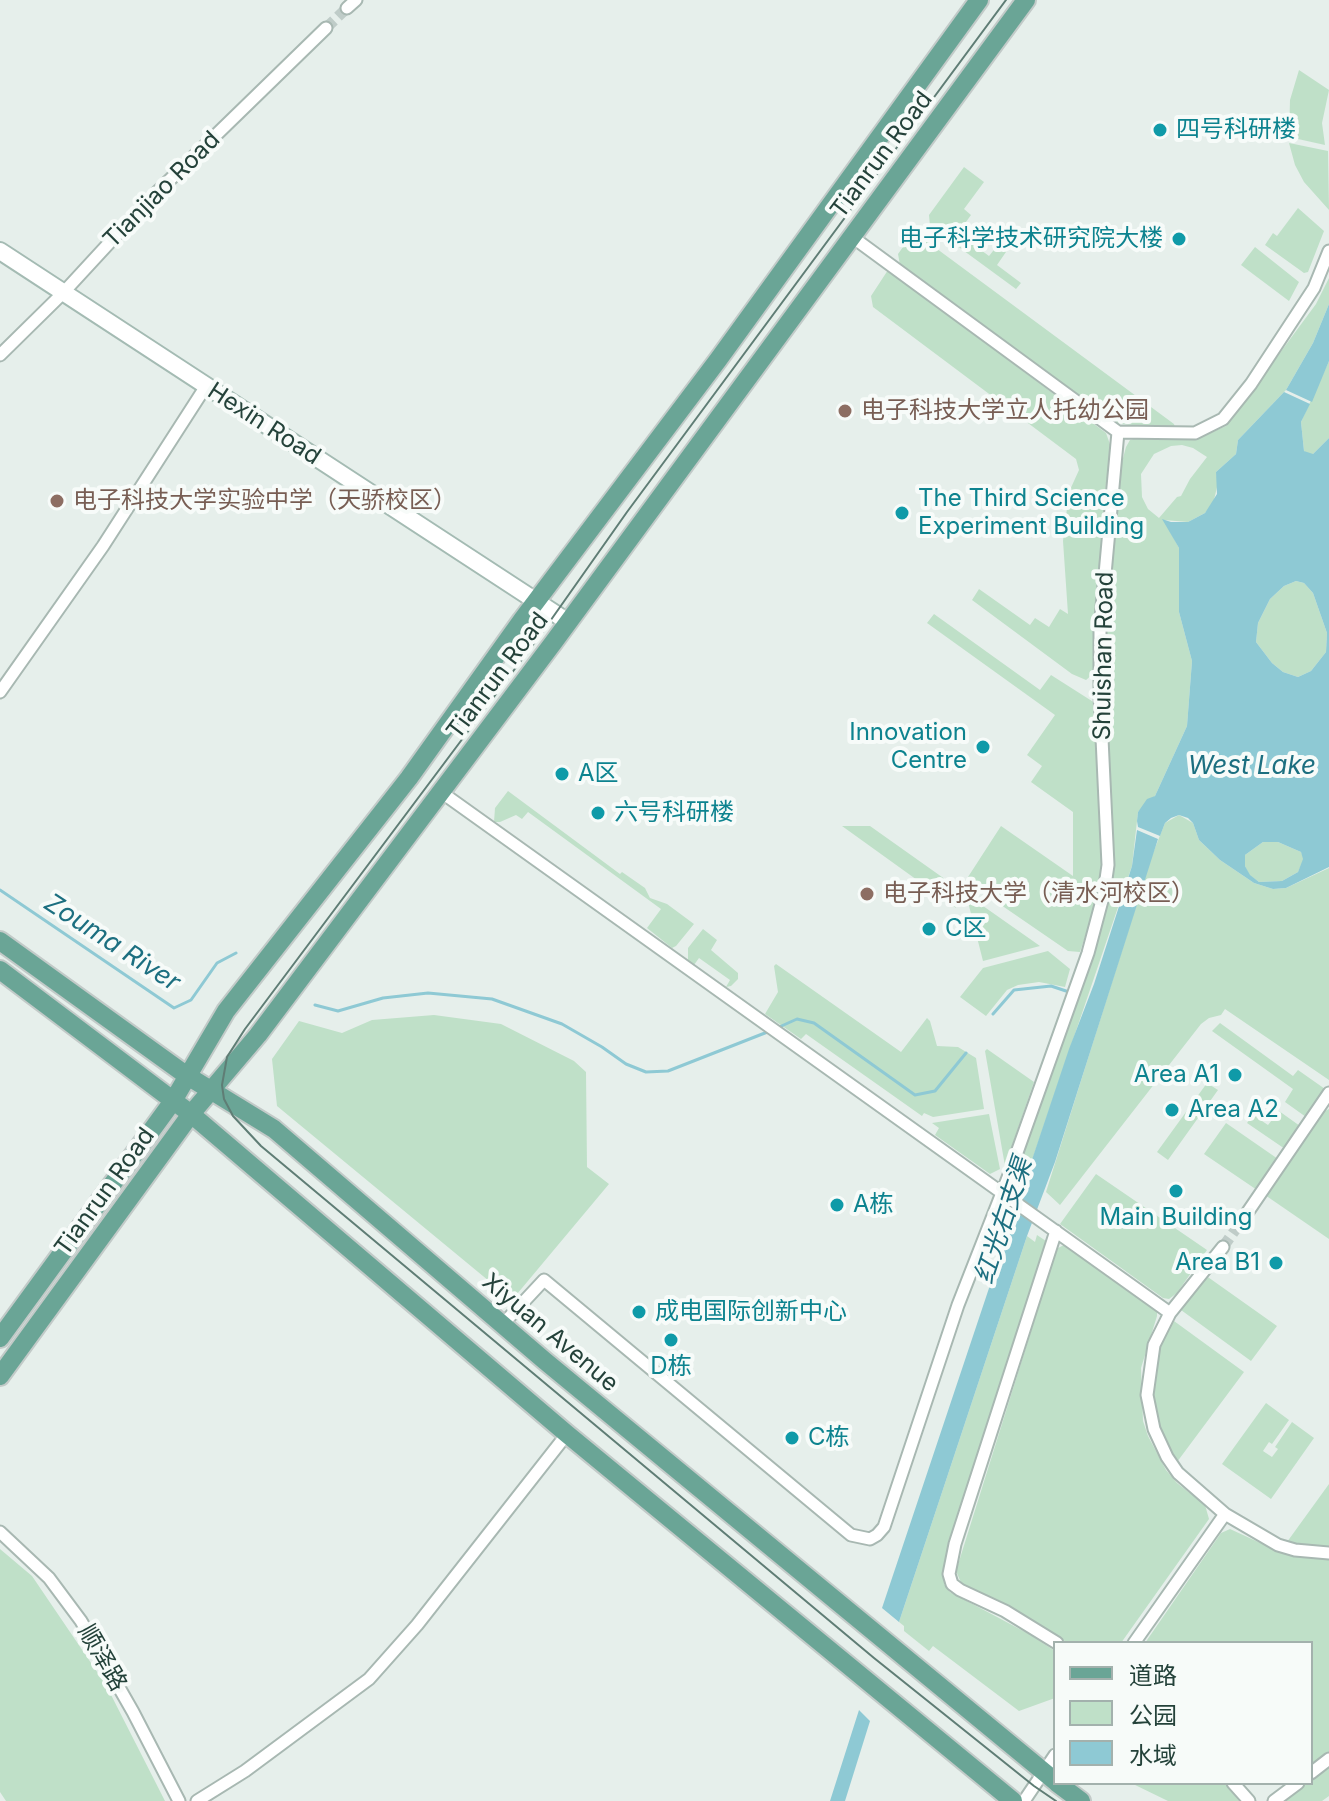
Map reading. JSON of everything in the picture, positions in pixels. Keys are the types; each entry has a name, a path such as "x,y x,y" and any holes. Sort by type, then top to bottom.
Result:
{"main road":[{"name":"Tianrun Road","path":"0,1338 173,1101 226,1011 409,778 979,0"},
{"name":"Tianrun Road","path":"0,1376 191,1114 258,1035 568,622 1026,0"},
{"name":"Xiyuan Avenue","path":"0,941 186,1075 274,1129 502,1325 1052,1779"},
{"path":"0,970 191,1114 567,1434 1013,1801"},
{"name":"Xiyuan Avenue","path":"1060,1785 1081,1801"}],"street":[{"name":"Tianjiao Road","path":"0,355 63,293 146,203 326,28"},
{"path":"851,236 1118,432 1195,433 1223,419 1251,384 1314,288 1329,251"},
{"name":"Hexin Road","path":"0,251 568,622"},
{"path":"0,692 103,546 206,386"},
{"name":"Shuishan Road","path":"502,1325 544,1280 851,1535 870,1539 884,1527 958,1305 1002,1193 1088,953 1107,880 1100,629 1118,432"},
{"path":"441,792 1170,1313"},
{"path":"1243,1219 1329,1093"},
{"path":"1054,1641 1005,1611 960,1590 952,1584 949,1574 955,1544 1056,1231"},
{"path":"1223,1247 1159,1331 1150,1360 1147,1395 1160,1444 1178,1473 1225,1514 1278,1545 1329,1553"},
{"path":"197,1801 245,1771 369,1679 435,1603 567,1434"},
{"path":"1135,1641 1225,1514"},
{"name":"顺泽路","path":"0,1532 49,1578 81,1621 179,1801"},
{"path":"1313,1771 1329,1759"},
{"path":"1024,1801 1052,1779"},
{"path":"1235,1785 1249,1801"},
{"path":"1274,1801 1295,1785"}],"green space":[{"path":"1299,70 1329,90 1322,123 1325,145 1289,137 1290,100"},
{"path":"1289,143 1328,151 1329,210 1304,182"},
{"path":"964,167 984,182 964,209 971,215 958,233 989,256 997,246 1006,252 997,265 1021,283 1016,289 930,226 929,215"},
{"path":"1298,208 1324,231 1308,272 1304,273 1265,245 1273,233 1277,236"},
{"path":"920,239 1174,424 1175,428 1118,424 913,275 900,265 898,254 908,240"},
{"path":"1255,247 1299,282 1289,301 1241,265"},
{"path":"888,270 1106,433 1112,450 1106,483 1094,669 1086,680 1072,674 972,600 979,589 1030,625 1035,618 1049,627 1060,609 1068,614 1063,541 1069,492 1079,470 1076,459 873,307 871,296"},
{"path":"1329,278 1329,304 1313,343 1286,390 1238,440 1236,454 1216,472 1218,483 1213,504 1205,513 1188,522 1164,520 1179,548 1179,612 1192,661 1187,726 1155,796 1138,812 1132,866 1023,1187 1014,1181 1104,918 1113,877 1103,672 1118,477 1126,447 1130,440 1145,436 1199,438 1226,426 1316,304","holes":["1171,446 1193,448 1207,457 1181,496 1159,518 1148,509 1142,497 1141,474 1154,454"]},
{"path":"1329,361 1329,438 1313,454 1308,454 1304,451 1301,422"},
{"path":"1296,581 1304,583 1313,593 1327,633 1326,652 1311,671 1298,677 1283,672 1272,663 1256,642 1258,623 1270,599 1284,586"},
{"path":"934,614 1040,690 1051,675 1095,703 1102,869 1098,897 1080,952 1068,951 969,883 968,877 1001,826 1073,876 1073,812 1031,782 1042,766 1027,755 1055,715 927,623"},
{"path":"508,791 620,874 622,872 645,888 650,898 667,904 694,924 672,948 647,928 661,909 528,812 522,819 516,815 494,822 495,808"},
{"path":"1179,815 1193,823 1199,840 1220,860 1254,883 1273,889 1286,888 1329,868 1329,1080 1225,1009 1221,1015 1201,1024 1060,1205 1046,1192 1151,858 1165,823"},
{"path":"842,826 870,826 949,882 956,908"},
{"path":"1263,842 1278,842 1301,852 1304,859 1298,872 1282,881 1259,882 1249,875 1245,855"},
{"path":"966,894 1040,946 983,961"},
{"path":"703,929 717,940 711,950 738,973 738,979 731,986 726,987 730,980 699,958 694,965 688,960 688,948"},
{"path":"1048,951 1070,969 1065,987 1039,982 1018,985 1007,990 986,1016 960,997 983,968"},
{"path":"776,964 901,1052 927,1018 937,1046 958,1047 976,1058 984,1109 933,1117 924,1113 922,1116 806,1034 801,1039 765,1014 778,992"},
{"path":"434,1015 501,1024 574,1061 586,1072 587,1167 609,1184 512,1300 277,1106 272,1059 299,1021 342,1033 372,1020"},
{"path":"1220,1023 1293,1076 1298,1070 1325,1089 1306,1117 1285,1102 1293,1089 1212,1031"},
{"path":"987,1049 1034,1082 1005,1166 985,1051"},
{"path":"1207,1083 1218,1090 1168,1160 1157,1152"},
{"path":"1329,1109 1329,1239 1265,1195 1321,1113"},
{"path":"1279,1111 1300,1126 1285,1149 1247,1123 1253,1115 1268,1125"},
{"path":"989,1114 1000,1169 990,1174 935,1135 939,1128 932,1123"},
{"path":"1226,1123 1278,1159 1257,1190 1204,1154"},
{"path":"1096,1174 1207,1250 1177,1293 1169,1299 1163,1298 1060,1224"},
{"path":"1037,1235 1046,1241 944,1569 944,1584 950,1592 1053,1650 1053,1699 1019,1711 933,1646 929,1651 904,1631 904,1626 899,1622 1027,1236 1035,1242"},
{"path":"1064,1245 1157,1310 1141,1368 1143,1421 1166,1470 1205,1505 1209,1519 1122,1641 1065,1641 1000,1601 962,1585 956,1571 1058,1248"},
{"path":"1205,1275 1277,1326 1251,1361 1181,1310"},
{"path":"1174,1321 1244,1372 1177,1462 1160,1431 1152,1375 1160,1345"},
{"path":"1266,1403 1289,1420 1263,1451 1272,1457 1292,1422 1314,1438 1271,1499 1222,1464"},
{"path":"1329,1484 1329,1547 1287,1542"},
{"path":"1230,1529 1280,1552 1329,1560 1329,1753 1313,1765 1313,1641 1146,1641 1221,1533"},
{"path":"0,1549 32,1576 106,1685 165,1801 6,1801 0,1792"},
{"path":"1329,1767 1329,1796 1322,1801 1283,1801 1304,1785 1313,1785 1313,1779"},
{"path":"1135,1785 1226,1785 1239,1801 1168,1801"}],"water":[{"path":"1329,304 1329,361 1312,402 1286,390 1313,343"},
{"name":"West Lake","path":"1284,392 1310,404 1301,422 1304,451 1313,454 1329,438 1329,867 1286,888 1273,889 1254,883 1220,860 1199,840 1188,818 1179,815 1171,818 1165,823 1160,836 1138,827 1137,821 1138,812 1147,799 1155,796 1187,726 1192,661 1179,612 1179,548 1162,519 1188,522 1205,513 1217,494 1216,472 1236,454 1238,440","holes":["1296,581 1304,583 1313,593 1327,633 1326,652 1311,671 1298,677 1283,672 1272,663 1256,642 1258,623 1270,599 1284,586","1263,842 1278,842 1301,852 1303,859 1298,872 1282,881 1259,882 1250,875 1245,866 1245,855"]},
{"path":"1137,830 1158,839 1055,1162 1027,1236 899,1622 882,1608 1069,1049 1094,984 1132,866"},
{"path":"859,1710 870,1721 845,1801 830,1801"}],"waterway":[{"name":"Zouma River","path":"0,890 174,1008 191,1000 217,963 236,953"},
{"name":"Zouma River","path":"993,1014 1014,990 1051,986 1066,991"},
{"name":"Zouma River","path":"315,1005 338,1011 383,998 428,993 492,999 562,1024 626,1064 646,1072 668,1071 770,1031"},
{"name":"Zouma River","path":"777,1028 797,1019 814,1023 915,1095 935,1091 966,1053"}],"tunnel":[{"path":"326,28 347,8"},
{"path":"1223,1247 1243,1219"}],"tram line":[{"path":"1006,0 627,512 541,634 245,1029 227,1057 222,1085 224,1099 233,1116 261,1146 874,1658 1056,1801"}],"place":[{"name":"四号科研楼","path":"1160,130"},
{"name":"电子科学技术研究院大楼","path":"1179,239"},
{"name":"电子科技大学立人托幼公园","path":"845,411"},
{"name":"电子科技大学实验中学（天骄校区）","path":"57,501"},
{"name":"The Third Science Experiment Building","path":"902,513"},
{"name":"Innovation Centre","path":"983,747"},
{"name":"A区","path":"562,774"},
{"name":"六号科研楼","path":"598,813"},
{"name":"电子科技大学（清水河校区）","path":"867,894"},
{"name":"C区","path":"929,929"},
{"name":"Area A1","path":"1235,1075"},
{"name":"Area A2","path":"1172,1110"},
{"name":"Main Building","path":"1176,1191"},
{"name":"A栋","path":"837,1205"},
{"name":"Area B1","path":"1276,1263"},
{"name":"成电国际创新中心","path":"639,1312"},
{"name":"D栋","path":"671,1340"},
{"name":"C栋","path":"792,1438"}],"water label":[{"name":"红光右支渠","path":"1004,1221"}]}
